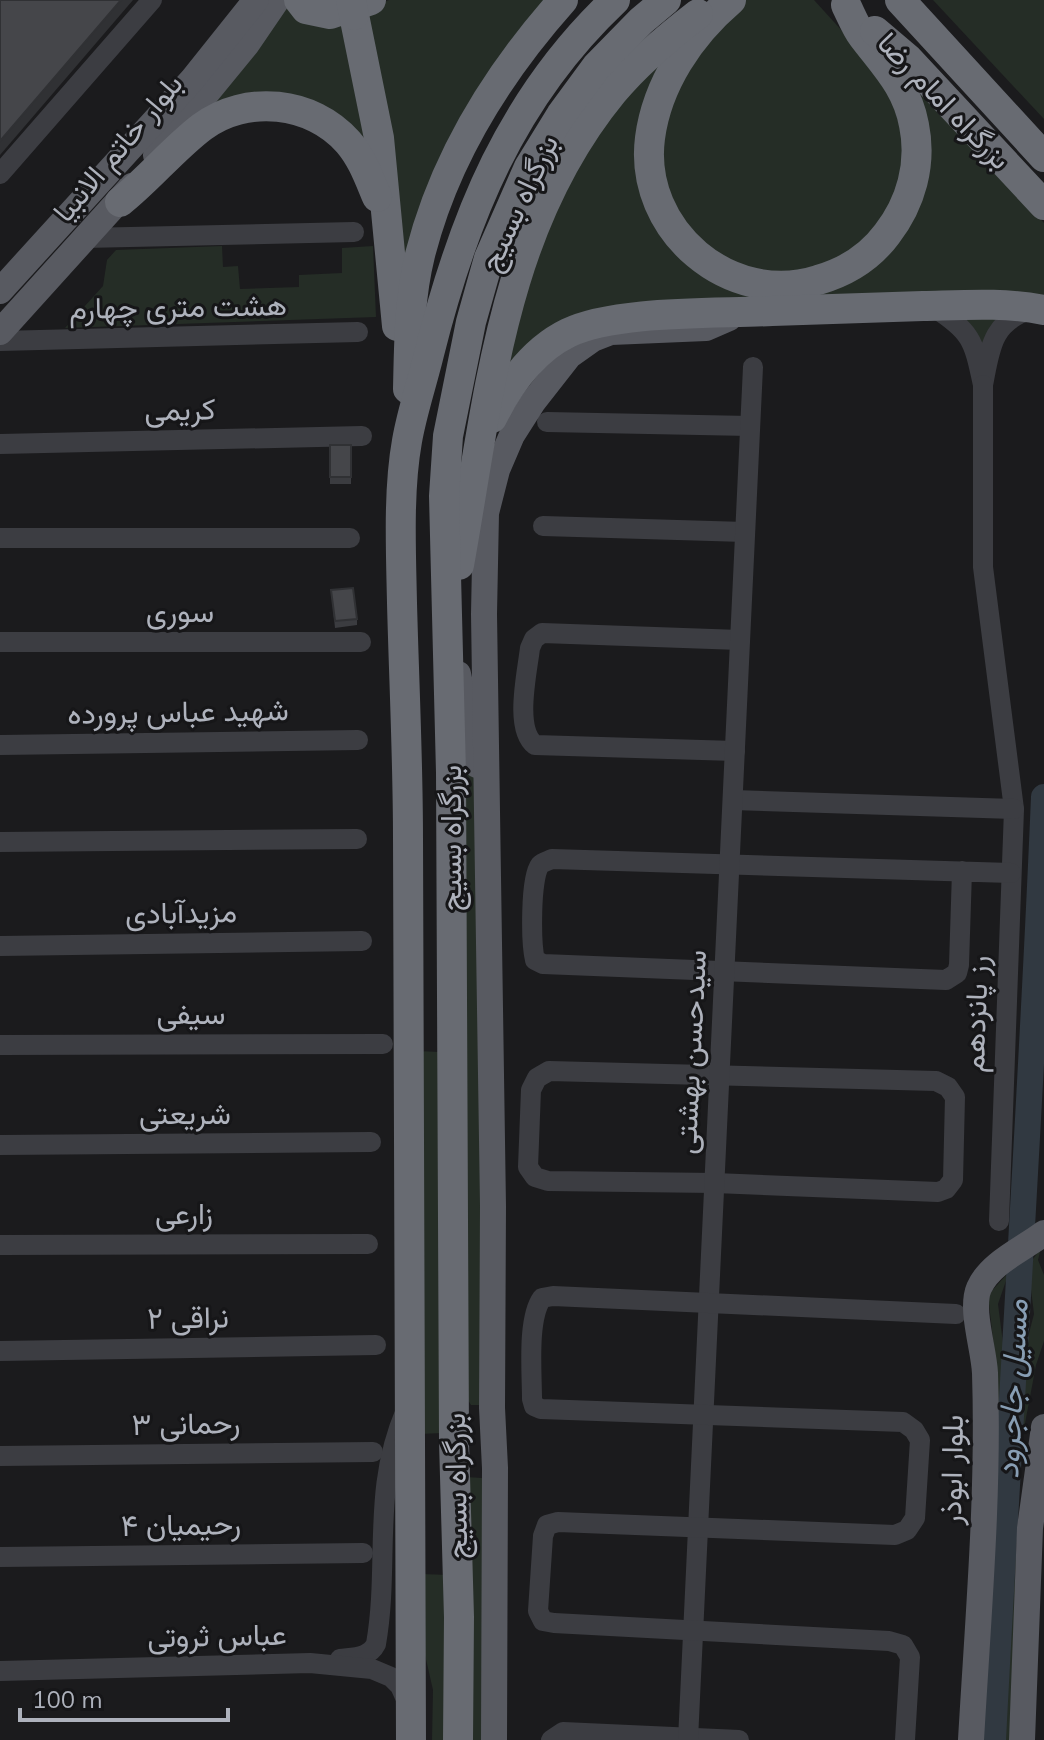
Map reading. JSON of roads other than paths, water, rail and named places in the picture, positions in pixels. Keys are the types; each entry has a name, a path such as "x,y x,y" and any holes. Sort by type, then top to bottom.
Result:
{"highway":[{"path":"299,0 306,9 330,14 359,5 379,138 398,335 408,379"},
{"path":"406,451 413,289 420,255 458,152 498,83 537,29 563,0"},
{"name":"بزرگراه بسیج","path":"411,1726 408,824 401,539 406,451 440,311 472,213 495,160 546,80 583,32 615,0"},
{"name":"بزرگراه بسیج","path":"458,1740 448,622 444,496 448,436 468,335 489,258 529,167 561,115 597,66 666,0"},
{"path":"448,622 484,409 510,293 528,239 551,188 596,113 644,59 715,0"},
{"path":"731,0 693,39 673,71 652,121 650,168 660,206 681,240 708,265 725,274 769,287 809,283 841,272 862,260 893,227 910,192 917,149 909,104 882,58 862,36 844,2"},
{"name":"بزرگراه امام رضا","path":"900,0 1044,157"},
{"path":"916,0 968,48 1044,129"},
{"name":"بزرگراه امام رضا","path":"844,2 908,59 1044,205"},
{"path":"120,202 202,127 244,109 275,106 314,116 338,133 358,155 385,215"},
{"path":"481,441 509,386 551,344 567,334 614,320 932,306 1013,305 1040,309"}],"main road":[{"name":"بلوار خاتم الانبیا","path":"0,291 182,92 256,0"},
{"name":"بلوار خاتم الانبیا","path":"0,332 120,202 247,44 277,0"},
{"path":"494,1740 495,1468 484,614 486,513 497,470 512,435 569,356 593,339 620,332 706,328 744,312"},
{"path":"448,622 474,756 488,799"},
{"name":"بلوار ابوذر","path":"971,1740 984,1519 984,1364 976,1303 984,1280 1041,1235"},
{"path":"1022,1740 1044,1427"}],"street":[{"path":"0,174 152,0"},
{"path":"84,238 354,232"},
{"path":"932,306 962,328 972,340 983,385"},
{"path":"983,385 996,335 1009,319 1040,309"},
{"name":"هشت متری چهارم","path":"0,341 358,332"},
{"name":"سیدحسن بهشتی","path":"688,1738 753,367"},
{"name":"رز پانزدهم","path":"983,385 983,567 1014,809 999,1221"},
{"path":"547,422 750,426"},
{"name":"کریمی","path":"0,444 362,436"},
{"path":"543,526 745,532"},
{"path":"0,538 350,538"},
{"path":"735,751 535,745 527,739 523,726 530,648 534,639 542,633 740,640"},
{"name":"سوری","path":"0,642 361,642"},
{"name":"شهید عباس پرورده","path":"0,745 358,740"},
{"path":"733,800 1014,809"},
{"path":"0,842 357,839"},
{"path":"962,871 959,965 957,973 946,980 543,964 535,960 532,947 535,877 541,865 552,859 730,863 962,871 1011,873"},
{"name":"مزیدآبادی","path":"0,946 362,941"},
{"name":"سیفی","path":"0,1045 383,1044"},
{"path":"549,1071 720,1074 936,1081 948,1087 955,1097 953,1180 946,1189 938,1192 715,1183 548,1181 535,1177 528,1167 531,1090 537,1078 549,1071"},
{"name":"شریعتی","path":"0,1145 371,1142"},
{"name":"زارعی","path":"0,1245 368,1244"},
{"path":"905,1740 910,1657 903,1645 889,1641 543,1621 538,1611 543,1536 547,1525 558,1522 895,1535 907,1530 915,1518 920,1440 914,1430 903,1422 541,1409 534,1406 532,1399 536,1306 542,1298 553,1296 956,1314"},
{"name":"نراقی ۲","path":"0,1351 376,1345"},
{"path":"310,1663 362,1657 376,1644 382,1507 388,1463 410,1399"},
{"name":"رحمانی ۳","path":"0,1456 373,1452"},
{"name":"رحیمیان ۴","path":"0,1557 363,1553"},
{"name":"عباس ثروتی","path":"0,1671 310,1663 372,1669 382,1672 400,1686 411,1726"},
{"path":"551,1740 563,1732 739,1740"}],"waterway":[{"name":"مسیل جاجرود","path":"993,1740 1044,797"}]}
